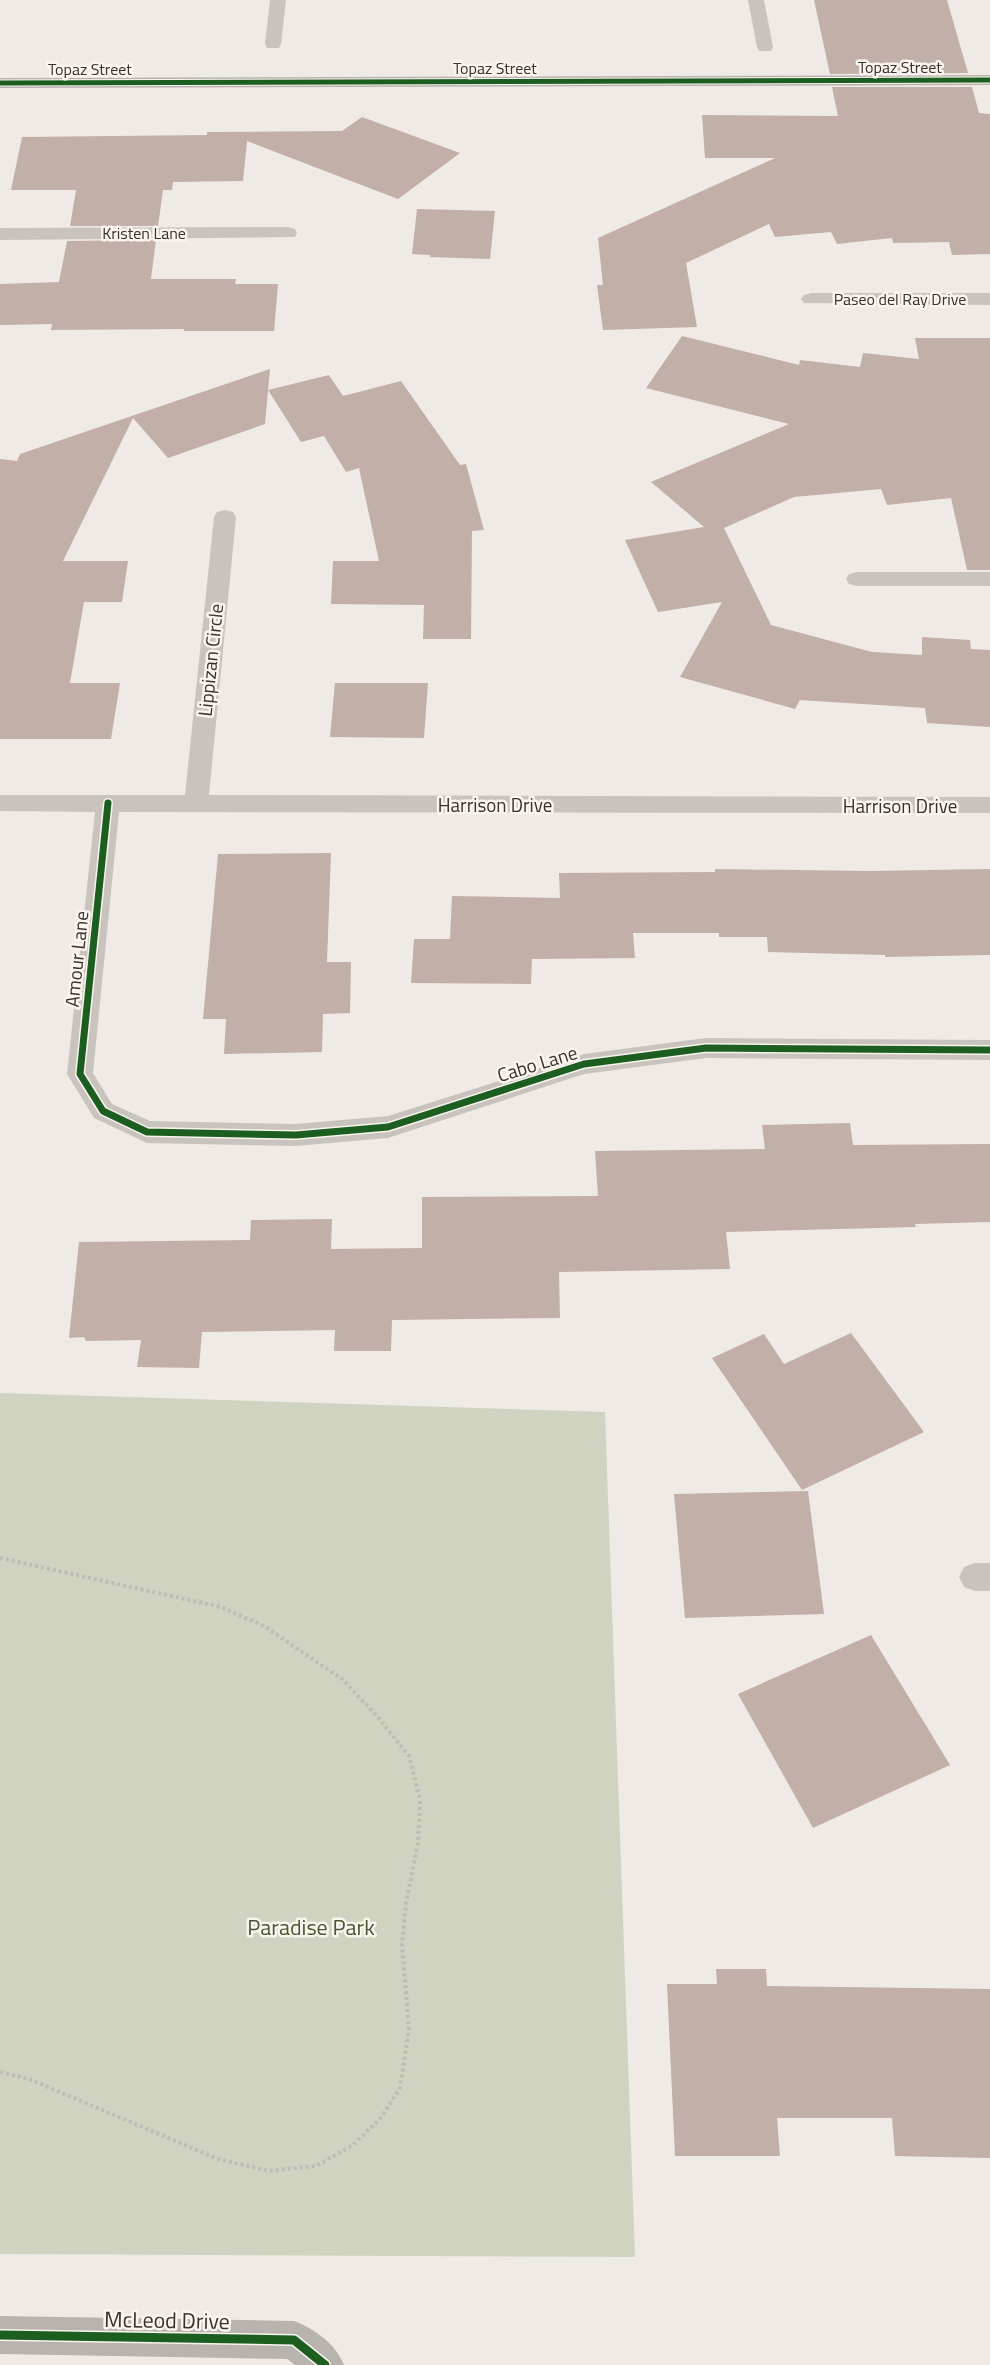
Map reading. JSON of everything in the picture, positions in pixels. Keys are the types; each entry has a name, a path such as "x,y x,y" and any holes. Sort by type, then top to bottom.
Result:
{"street":[{"path":"273,44 278,0"},
{"path":"756,0 765,47"},
{"name":"Topaz Street","path":"0,83 990,80"},
{"name":"Kristen Lane","path":"0,234 288,233"},
{"name":"Paseo del Ray Drive","path":"811,299 990,299"},
{"name":"Lippizan Circle","path":"196,804 225,517"},
{"path":"856,579 990,579"},
{"name":"Harrison Drive","path":"0,803 990,805"},
{"name":"Amour Lane","path":"103,1111 80,1074 108,803"},
{"name":"Cabo Lane","path":"103,1111 148,1132 296,1135 388,1126 584,1064 706,1048 990,1050"},
{"name":"McLeod Drive","path":"0,2335 294,2340 325,2365"}],"path":[{"path":"0,1558 221,1607 264,1626 342,1679 376,1715 408,1756 420,1800 418,1843 406,1904 402,1944 409,2029 400,2088 380,2119 353,2146 316,2166 269,2171 218,2159 29,2079 0,2072"}],"green space":[{"name":"Paradise Park","path":"0,1393 605,1412 635,2257 0,2254"}],"building":[{"path":"814,0 947,0 968,73 830,74"},
{"path":"832,87 972,87 979,113 990,114 990,254 952,255 949,242 893,243 892,238 837,244 831,232 775,237 769,224 686,263 697,327 603,330 597,285 603,285 598,238 775,158 705,158 702,115 838,116"},
{"path":"362,117 460,153 398,199 247,141 243,181 173,182 172,190 163,190 158,226 70,226 76,190 11,190 22,137 207,135 207,132 342,131"},
{"path":"417,209 495,211 490,259 430,257 430,255 412,254"},
{"path":"156,240 151,279 236,279 235,284 278,284 274,331 184,331 184,329 51,330 52,324 0,325 0,284 59,282 67,241"},
{"path":"682,336 799,365 800,360 860,367 863,353 919,359 915,338 990,338 990,570 967,570 951,498 887,505 881,489 794,497 724,528 771,625 872,652 922,655 922,637 970,640 971,649 990,650 990,727 927,723 925,708 800,700 795,709 680,677 722,602 658,612 625,540 704,527 651,482 789,424 646,388"},
{"path":"270,369 265,424 168,458 133,418 63,561 128,561 122,602 84,602 70,683 120,683 111,739 0,739 0,459 17,461 20,454"},
{"path":"329,375 343,396 401,381 460,465 466,464 484,530 472,531 471,639 423,639 424,605 331,604 333,561 379,561 359,468 346,472 324,436 301,442 268,390"},
{"path":"335,683 428,683 424,738 330,737"},
{"path":"331,853 327,962 351,962 350,1013 323,1014 322,1052 224,1054 226,1019 203,1019 218,854"},
{"path":"715,869 870,871 990,869 990,955 885,957 885,955 768,952 767,937 719,937 719,933 633,933 635,958 532,959 531,984 411,983 414,939 450,939 452,896 560,898 559,873 715,872"},
{"path":"850,1123 853,1145 990,1144 990,1222 915,1224 916,1227 726,1232 730,1269 559,1272 560,1318 392,1320 391,1351 334,1351 335,1330 202,1332 199,1368 137,1367 141,1340 86,1341 84,1337 69,1338 79,1242 250,1240 251,1220 332,1219 331,1249 422,1248 422,1197 598,1196 595,1151 765,1149 762,1125"},
{"path":"851,1333 924,1432 802,1490 712,1358 764,1334 784,1364"},
{"path":"808,1491 824,1614 685,1618 674,1494"},
{"path":"871,1635 950,1765 813,1828 738,1694"},
{"path":"716,1969 766,1969 767,1986 990,1989 990,2158 895,2156 892,2118 777,2118 780,2156 675,2156 667,1984 717,1984"}],"cycle path":[{"path":"0,83 990,80"},
{"path":"108,803 80,1074 103,1111 147,1132 296,1135 388,1127 584,1064 706,1048 990,1050"},
{"path":"0,2335 294,2340 325,2365"}]}
